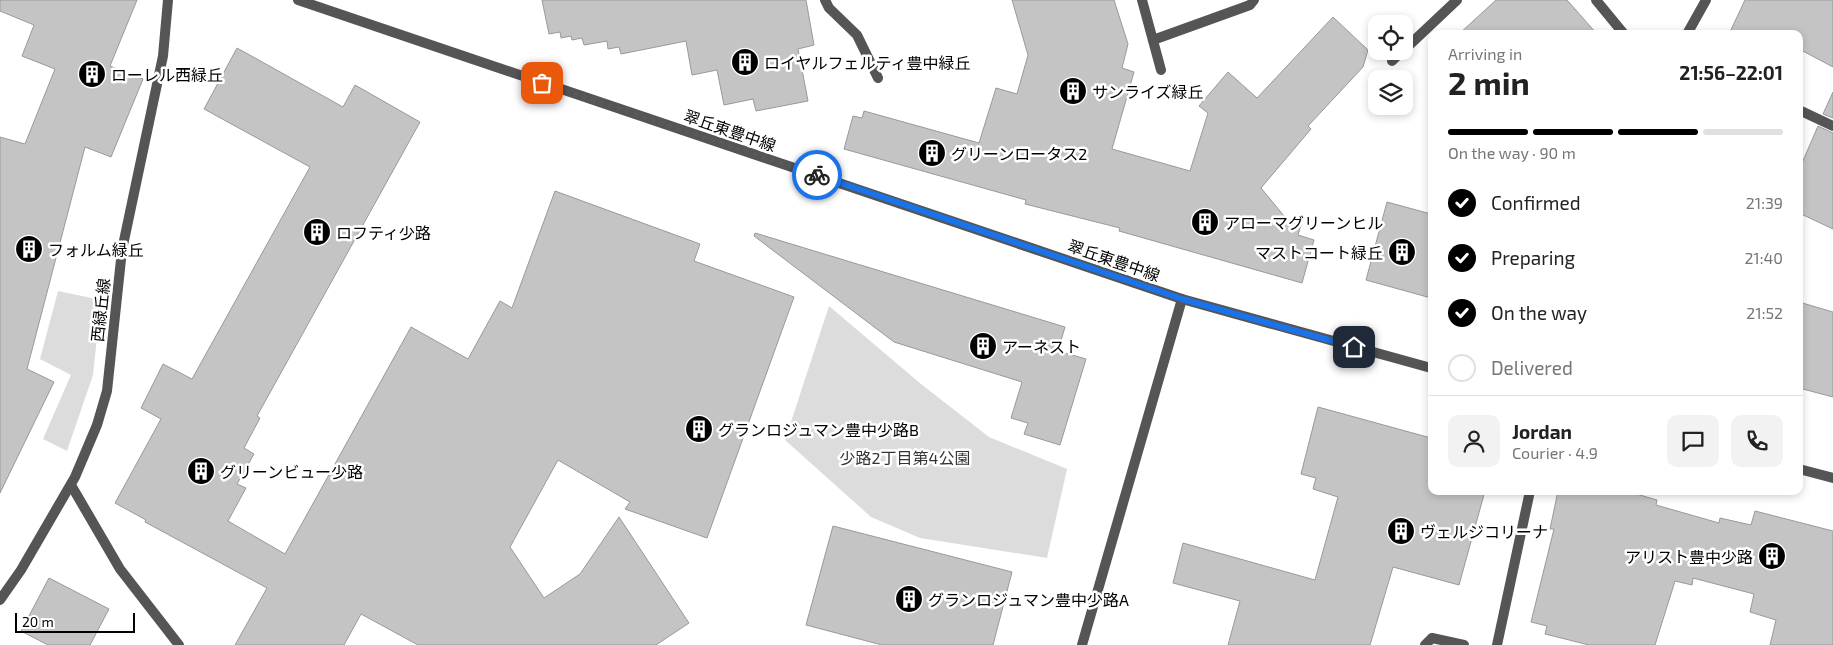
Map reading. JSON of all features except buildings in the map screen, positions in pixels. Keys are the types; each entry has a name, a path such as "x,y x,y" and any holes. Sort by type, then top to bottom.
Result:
{"street":[{"name":"西緑丘線","path":"0,600 21,570 70,485 97,426 107,390 122,250 163,56 168,0"},
{"name":"翠丘東豊中線","path":"298,0 1182,299 1428,367"},
{"path":"825,0 829,8 857,35 878,78"},
{"path":"1142,0 1161,70"},
{"path":"1153,40 1250,5 1254,0"},
{"path":"1413,42 1457,0"},
{"path":"1596,0 1621,30"},
{"path":"1689,30 1706,0"},
{"path":"1803,112 1833,126"},
{"path":"1082,645 1182,299"},
{"path":"1803,470 1833,478"},
{"path":"70,485 120,569 180,645"},
{"path":"1497,645 1529,495"},
{"path":"1425,645 1432,638 1464,645"}],"green space":[{"path":"58,291 101,300 93,375 67,451 43,439 71,375 40,359"},
{"name":"少路2丁目第4公園","path":"829,306 921,384 989,437 1067,469 1047,558 920,538 871,517 785,440"}],"way so far":[{"path":"542,83 817,175"}],"place":[{"name":"ロイヤルフェルティ豊中緑丘","path":"745,62"},
{"name":"ローレル西緑丘","path":"92,74"},
{"name":"サンライズ緑丘","path":"1073,91"},
{"name":"グリーンロータス2","path":"932,153"},
{"name":"アローマグリーンヒル","path":"1205,222"},
{"name":"ロフティ少路","path":"317,232"},
{"name":"フォルム緑丘","path":"29,249"},
{"name":"マストコート緑丘","path":"1402,252"},
{"name":"アーネスト","path":"983,346"},
{"name":"グランロジュマン豊中少路B","path":"699,429"},
{"name":"グリーンビュー少路","path":"201,471"},
{"name":"ヴェルジコリーナ","path":"1401,531"},
{"name":"アリスト豊中少路","path":"1772,556"},
{"name":"グランロジュマン豊中少路A","path":"909,599"}],"route":[{"path":"817,175 1182,299 1354,347"}]}
